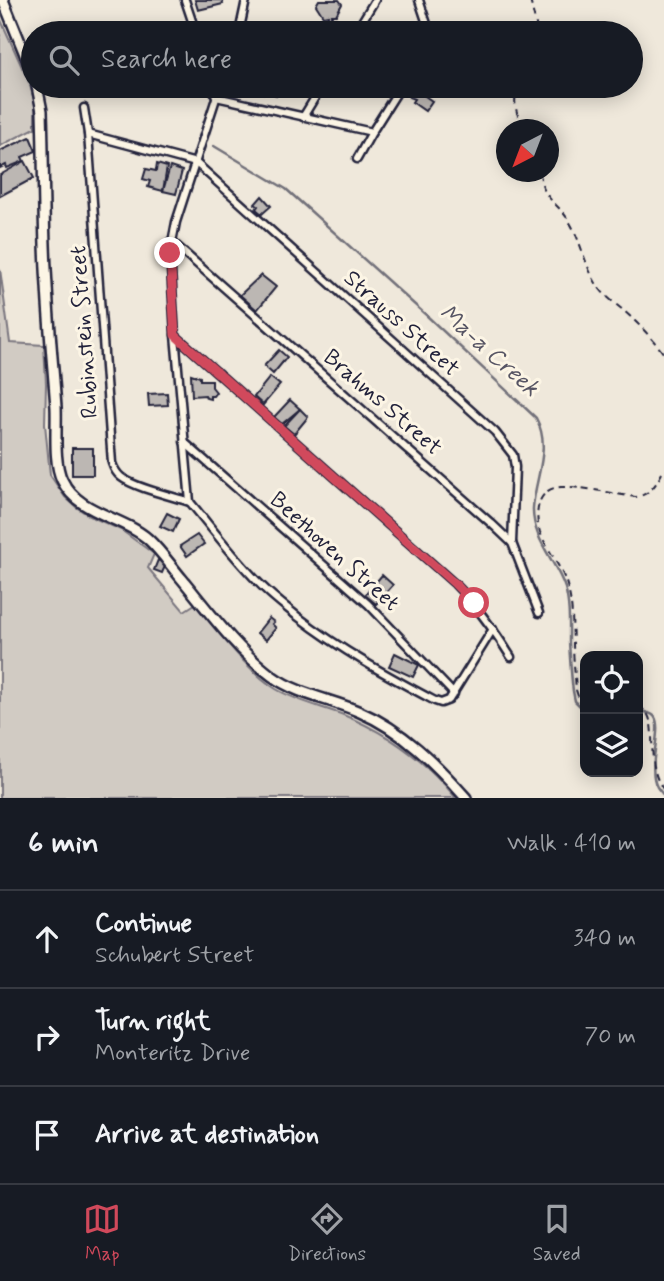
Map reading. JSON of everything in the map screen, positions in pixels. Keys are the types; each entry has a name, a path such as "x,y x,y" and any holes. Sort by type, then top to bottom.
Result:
{"main road":[{"path":"3,0 21,44"},
{"path":"39,98 57,462 63,482 90,508 124,523 148,539 228,634 272,676 305,694 362,712 387,727 431,760 466,798"}],"street":[{"path":"185,0 192,21"},
{"path":"242,21 246,0"},
{"path":"362,21 375,0"},
{"path":"419,0 426,21"},
{"path":"216,98 171,241 175,335 190,502 265,590 287,608 359,660 435,701 445,703 454,694 493,629"},
{"path":"220,98 372,132"},
{"path":"303,117 315,98"},
{"path":"357,159 393,98"},
{"name":"Rubinstein Street","path":"84,108 112,463 122,478 190,502"},
{"path":"88,134 196,163"},
{"name":"Strauss Street","path":"196,163 500,438 513,455 512,543"},
{"name":"Brahms Street","path":"171,241 512,543 539,613"},
{"path":"175,335 455,584 474,603 511,657"},
{"name":"Beethoven Street","path":"184,443 368,604 454,694"}],"path":[{"path":"530,0 535,21"},
{"path":"515,98 514,105 520,119"},
{"path":"542,182 550,201 572,227 596,284 646,332 664,355"},
{"path":"580,700 576,690 573,624 568,588 541,534 537,520 540,499 547,491 559,487 644,496 653,489 664,469"},
{"path":"643,708 649,709"},
{"path":"657,759 656,774 664,790"}],"shaded area":[{"path":"0,18 21,65 21,98 33,98 35,128 0,146"},
{"path":"0,269 10,343 44,345 45,424 50,475 65,497 90,516 121,530 154,554 148,568 184,611 195,604 233,650 264,681 300,700 358,721 389,739 432,772 456,798 0,798"}],"building":[{"path":"195,0 222,0 223,4 198,10"},
{"path":"319,0 339,0 342,4 336,15 331,15 332,21 328,21 328,15 323,16 316,5"},
{"path":"412,98 428,98 432,101 425,111 412,102 414,99"},
{"path":"30,137 36,151 22,157 24,161 0,168 0,151"},
{"path":"25,161 34,178 0,196 0,175"},
{"path":"157,164 167,167 163,191 148,187 150,181 143,179 146,169 156,171"},
{"path":"170,167 182,171 176,194 163,191"},
{"path":"262,196 271,206 262,214 255,204"},
{"path":"261,275 276,287 257,310 240,295"},
{"path":"279,350 287,357 273,374 264,366"},
{"path":"191,374 200,377 200,380 212,380 212,387 216,392 210,399 205,395 192,396"},
{"path":"270,377 280,385 263,405 254,397"},
{"path":"167,393 168,405 149,406 148,394"},
{"path":"290,400 300,409 282,424 273,418"},
{"path":"300,409 308,417 294,434 284,426"},
{"path":"72,448 93,448 93,475 72,475"},
{"path":"167,513 179,519 173,532 160,526"},
{"path":"197,535 204,544 187,556 180,546"},
{"path":"158,560 166,564 162,573 154,570"},
{"path":"382,575 393,585 376,604 365,595"},
{"path":"269,618 276,628 266,640 257,633"},
{"path":"395,653 419,665 413,677 389,666"}],"waterway":[{"name":"Ma-a Creek","path":"214,146 286,189 536,418 541,429 543,451 534,496 534,519 540,540 565,588 573,691 575,701 580,706"},
{"name":"Ma-a Creek","path":"643,712 654,716 657,722 653,769 657,787 664,796"}],"route":[{"path":"170,253 175,335 474,603"}]}
